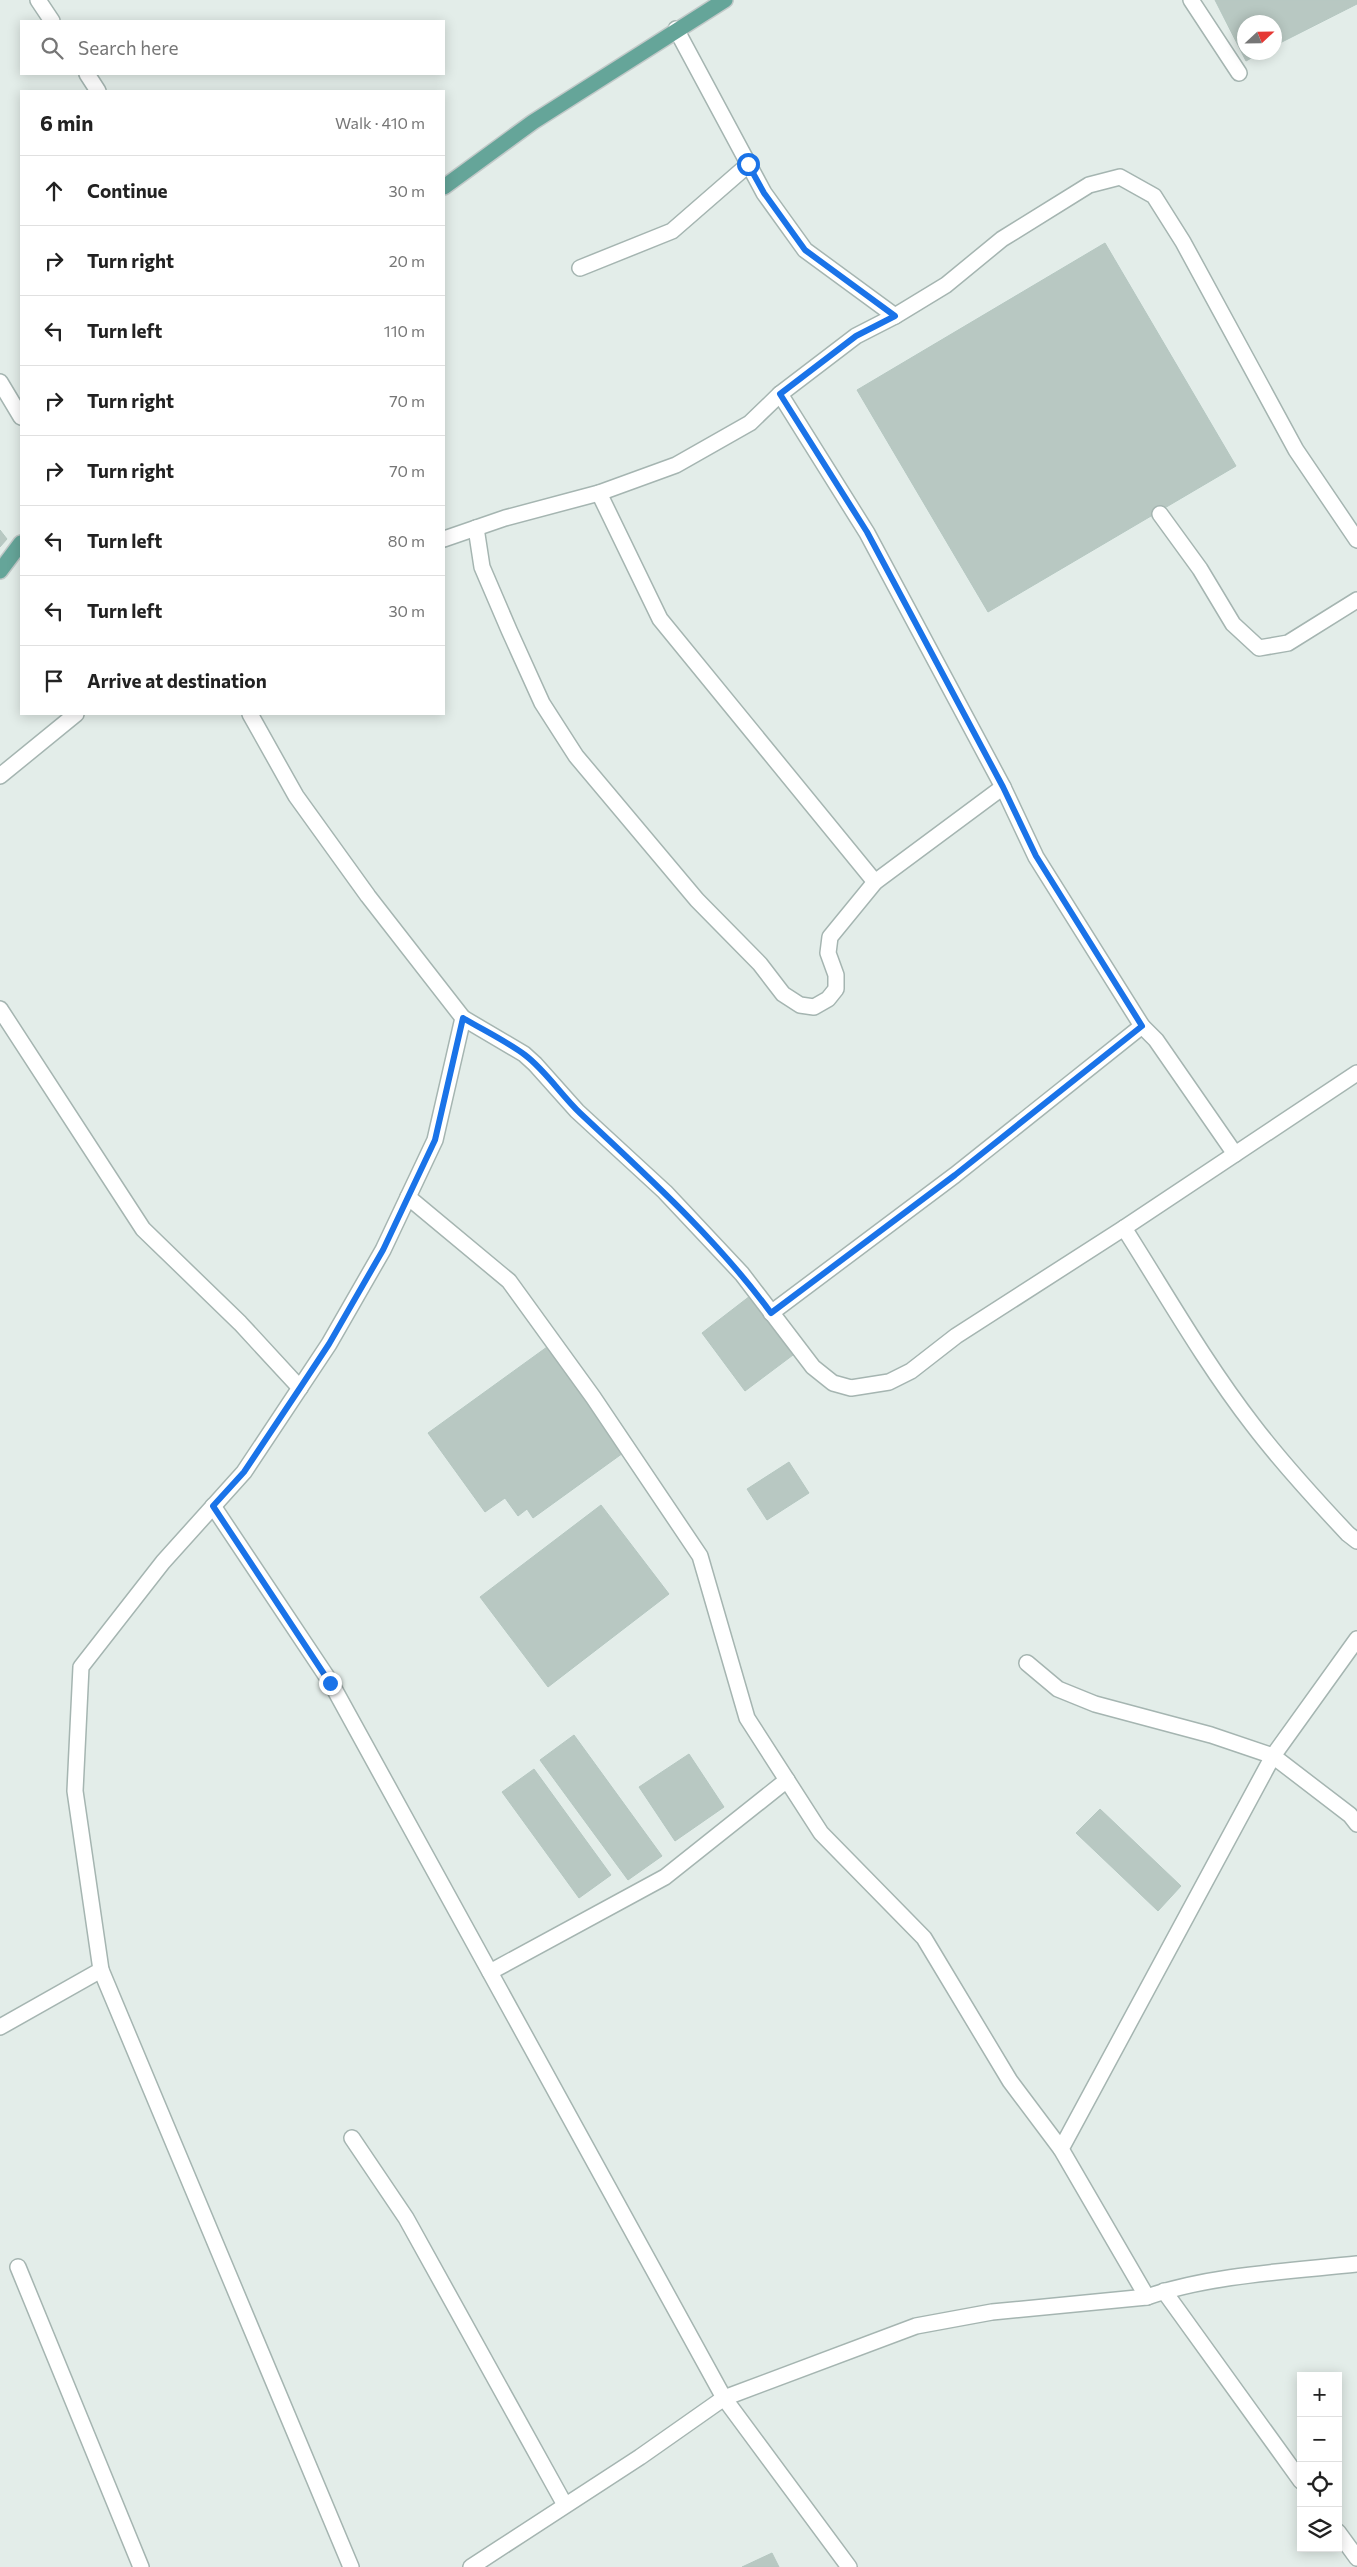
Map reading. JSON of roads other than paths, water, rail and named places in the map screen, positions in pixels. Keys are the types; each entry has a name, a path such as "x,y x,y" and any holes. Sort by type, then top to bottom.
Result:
{"main road":[{"path":"445,186 533,122 724,0"},
{"path":"0,570 20,544"}],"street":[{"path":"38,0 51,20"},
{"path":"1190,0 1239,73"},
{"path":"676,29 764,193 805,250 895,316"},
{"path":"88,75 97,90"},
{"path":"580,268 672,231 748,164"},
{"path":"445,539 599,493 676,465 750,423 780,394 856,336 895,316 946,285 1002,239 1089,185 1120,177 1154,196 1184,242 1296,450 1357,540"},
{"path":"0,382 20,415"},
{"path":"780,394 867,532 1003,787 1036,856 1142,1026 1156,1040 1235,1154"},
{"path":"599,493 660,619 875,882"},
{"path":"1160,514 1200,569 1233,624 1259,648 1288,643 1357,600"},
{"path":"476,528 482,567 508,630 542,703 576,756 698,900 760,964 783,994 800,1005 814,1007 828,999 836,989 836,975 828,952 830,937 875,882 1003,787"},
{"path":"0,776 75,715"},
{"path":"251,715 296,796 368,896 463,1018 524,1054 578,1110 665,1192 742,1274 813,1367 833,1383 851,1388 888,1382 911,1371 956,1336 1124,1228 1357,1072"},
{"path":"0,1009 143,1229 240,1323 300,1388"},
{"path":"351,2567 101,1970 75,1791 81,1667 163,1562 244,1472 329,1344 383,1250 435,1140 463,1018"},
{"path":"771,1313 955,1175 1142,1026"},
{"path":"408,1197 509,1281 593,1397 700,1556 747,1718 821,1832 924,1938 1010,2081 1061,2149 1147,2298"},
{"path":"1124,1228 1222,1383 1253,1426 1294,1475 1348,1534 1357,1541"},
{"path":"213,1506 330,1683 724,2398 849,2567"},
{"path":"1061,2149 1273,1756 1357,1639"},
{"path":"1027,1663 1058,1689 1095,1704 1155,1718 1273,1756 1350,1815 1357,1824"},
{"path":"490,1972 665,1877 787,1780"},
{"path":"0,2027 101,1970"},
{"path":"352,2138 406,2218 564,2505"},
{"path":"471,2567 640,2457 724,2398 916,2326 992,2312 1147,2298 1164,2291 1260,2274 1357,2264"},
{"path":"18,2267 141,2567"},
{"path":"1164,2291 1297,2475"},
{"path":"1342,2537 1357,2558"}]}
